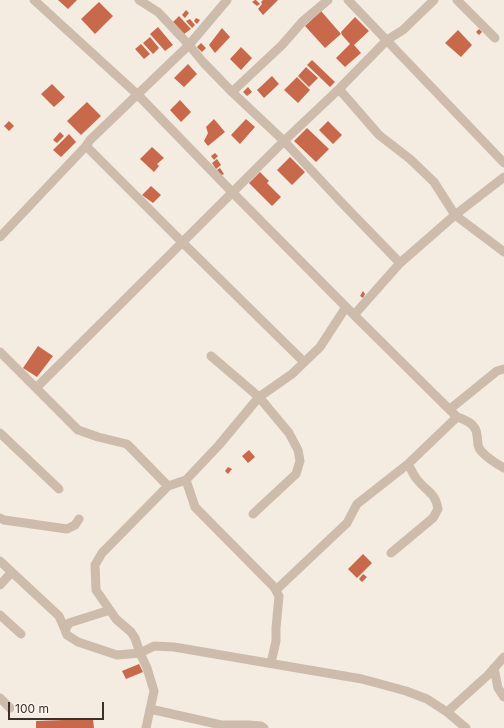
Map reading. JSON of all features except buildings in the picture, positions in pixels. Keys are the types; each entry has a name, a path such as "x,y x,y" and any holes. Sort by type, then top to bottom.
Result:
{"street":[{"path":"34,0 138,95 346,307 457,416 470,422 478,434 477,441 480,448 491,459 504,468"},
{"path":"139,0 158,12 203,62 232,92 284,140 400,263"},
{"path":"0,237 90,140 189,45 227,0"},
{"path":"232,92 282,45 304,21 328,0"},
{"path":"348,0 503,161"},
{"path":"36,388 284,140 339,90 387,40 403,30 434,0"},
{"path":"457,0 495,38"},
{"path":"339,90 379,135 410,159 434,182 455,215 504,252"},
{"path":"86,146 304,362"},
{"path":"354,315 400,263 455,215 504,177"},
{"path":"147,728 154,691 147,668 135,638 131,632 116,619 96,590 94,564 102,553 168,486 186,480 219,445 259,397 292,374 320,347 346,307"},
{"path":"0,352 78,430 98,437 127,444 168,486"},
{"path":"211,356 259,397 289,433 298,450 300,461 296,474 253,514"},
{"path":"450,409 497,371 504,369"},
{"path":"276,590 347,523 357,504 408,464 457,416"},
{"path":"0,433 59,489"},
{"path":"390,553 433,518 438,509 436,501 429,491 417,479 408,464"},
{"path":"186,480 196,507 274,587 279,596 276,641 271,663"},
{"path":"0,518 4,520 67,529 75,525 80,519"},
{"path":"0,562 59,616 67,635 78,642 117,654 140,653 154,646"},
{"path":"0,585 11,573"},
{"path":"65,630 69,623 110,610"},
{"path":"0,615 21,634"},
{"path":"135,638 146,641 154,646 174,647 362,679 406,691 427,699 447,712 466,728"},
{"path":"447,712 488,675 504,657"},
{"path":"494,668 498,688 504,697"},
{"path":"0,698 10,708"},
{"path":"150,709 214,726 249,725 261,726 264,728"}]}
